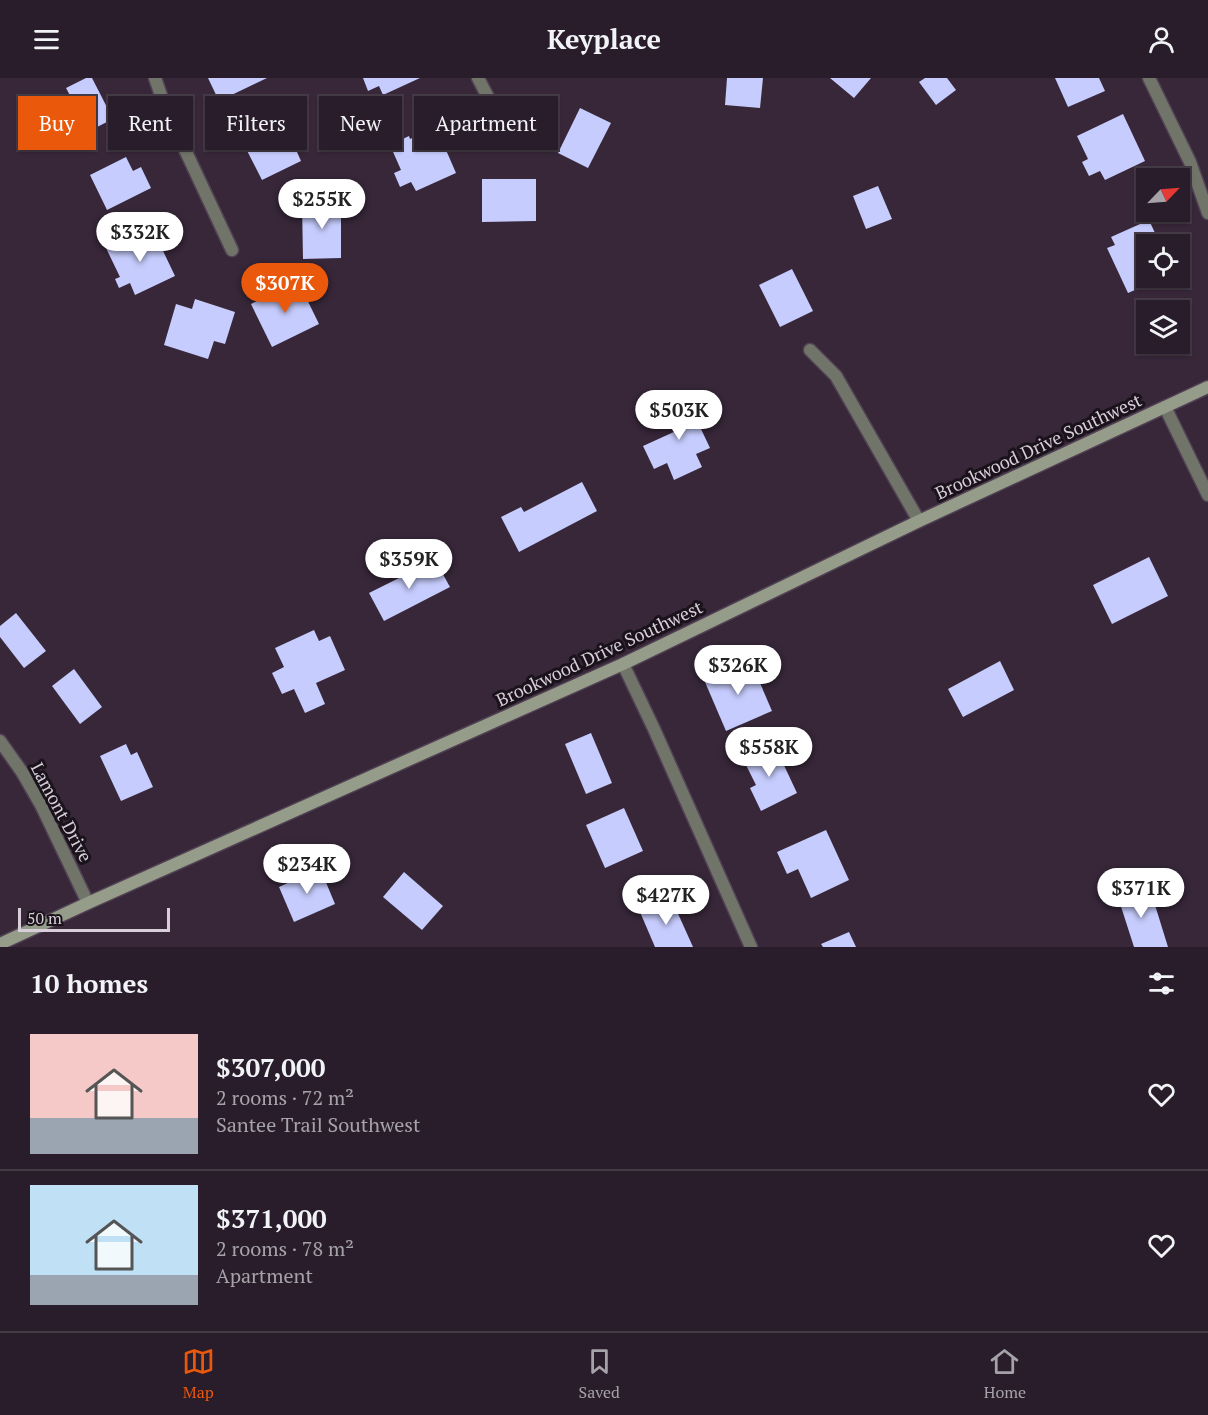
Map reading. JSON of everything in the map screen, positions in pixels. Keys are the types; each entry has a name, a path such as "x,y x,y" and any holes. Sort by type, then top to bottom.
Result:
{"street":[{"path":"155,78 165,107 232,250"},
{"path":"478,78 487,96"},
{"path":"1149,78 1190,162 1208,213"},
{"path":"810,350 836,376 919,521"},
{"name":"Brookwood Drive Southwest","path":"0,944 623,664 919,521 1208,387"},
{"path":"1166,407 1208,495"},
{"path":"623,664 751,947"},
{"name":"Lamont Drive","path":"0,741 22,772 41,805 88,903"}],"building":[{"path":"86,78 92,78 108,109 108,122 96,128 96,96 70,96 66,88"},
{"path":"208,78 267,78 229,96 217,96"},
{"path":"363,78 420,78 383,95 379,86 368,91"},
{"path":"727,78 763,78 760,108 725,105"},
{"path":"830,78 871,78 854,98"},
{"path":"925,78 947,78 956,90 936,105 919,82"},
{"path":"1055,78 1099,78 1105,91 1068,107"},
{"path":"580,108 611,123 588,168 558,153"},
{"path":"1123,114 1145,161 1105,180 1100,171 1089,176 1082,162 1088,159 1077,136"},
{"path":"409,136 410,139 414,137 414,150 446,150 456,173 416,191 411,182 400,187 394,173 401,170 392,150 402,150 402,139"},
{"path":"247,150 301,150 297,152 301,161 262,180"},
{"path":"126,157 133,171 141,167 151,188 107,210 90,175"},
{"path":"482,179 536,179 536,221 482,222"},
{"path":"878,186 892,219 866,229 853,196"},
{"path":"341,202 341,258 303,259 302,203"},
{"path":"1145,222 1150,222 1155,234 1136,234 1136,288 1139,288 1128,293 1107,248 1115,245 1111,237"},
{"path":"154,232 175,276 135,295 130,283 119,288 115,279 120,277 106,248 138,233 141,238"},
{"path":"792,269 813,311 780,327 759,285"},
{"path":"298,281 319,324 272,347 251,304"},
{"path":"195,299 235,312 225,344 214,341 208,359 164,345 176,304 192,309"},
{"path":"685,395 710,448 696,454 702,467 674,480 667,463 654,469 643,446 676,431 663,405"},
{"path":"582,482 597,511 519,552 501,517 521,507 524,512"},
{"path":"1149,557 1168,596 1112,624 1093,585"},
{"path":"435,560 450,587 384,621 369,593"},
{"path":"16,613 46,651 24,668 0,637 0,626"},
{"path":"314,630 319,641 330,636 345,670 316,683 325,704 305,713 294,689 282,694 272,673 284,667 275,648"},
{"path":"1000,661 1014,690 963,717 948,689"},
{"path":"751,662 772,711 726,731 705,682"},
{"path":"74,669 102,707 80,724 52,686"},
{"path":"591,733 612,783 586,794 565,744"},
{"path":"126,744 131,755 137,752 153,787 121,801 100,756"},
{"path":"774,744 797,793 761,811 750,788 756,785 743,759"},
{"path":"624,808 643,851 605,868 586,825"},
{"path":"826,830 849,880 811,898 798,869 787,874 777,852"},
{"path":"320,868 335,904 294,922 279,887"},
{"path":"404,872 443,906 422,930 383,897"},
{"path":"1139,884 1146,907 1155,905 1168,947 1134,947 1116,891"},
{"path":"671,898 693,947 655,947 640,912"},
{"path":"849,932 856,947 823,947 821,944"}]}
